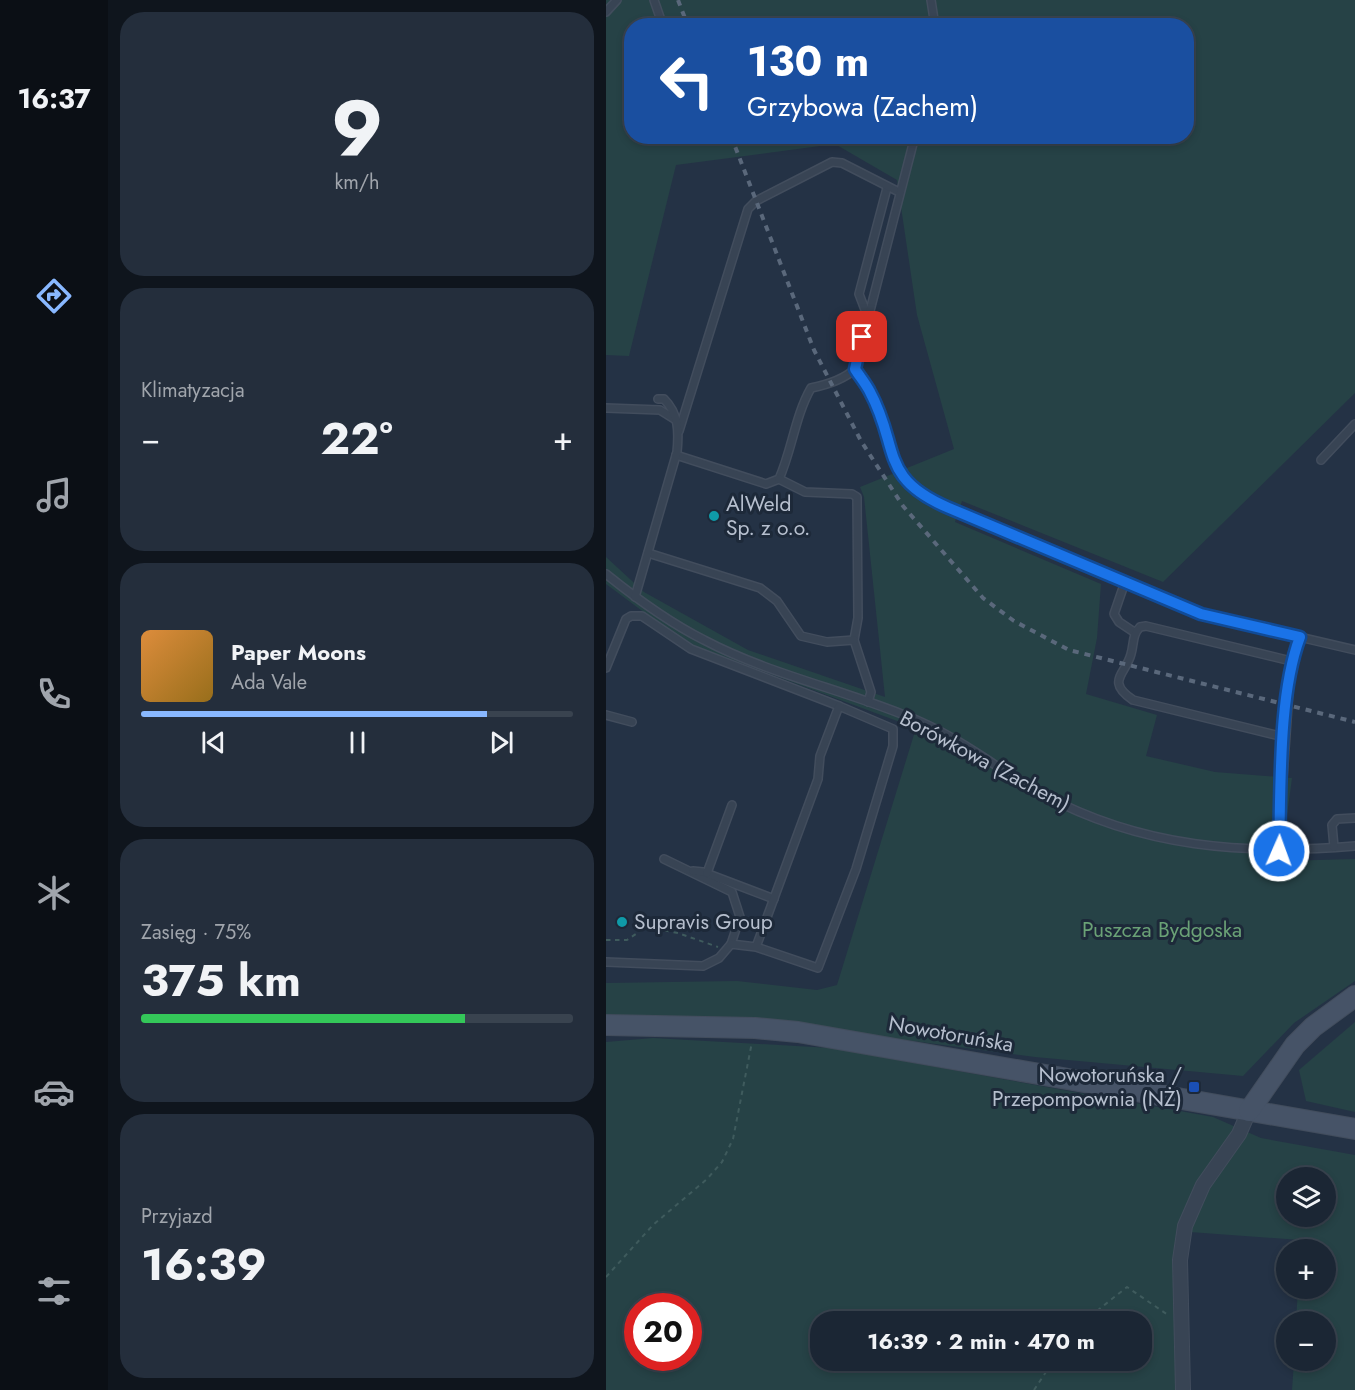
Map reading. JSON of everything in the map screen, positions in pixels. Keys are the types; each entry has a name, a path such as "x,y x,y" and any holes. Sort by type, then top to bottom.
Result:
{"main road":[{"path":"1249,1111 1295,1045 1313,1027 1355,996"},
{"name":"Nowotoruńska","path":"606,1025 755,1028 845,1040 1355,1129"}],"street":[{"path":"1183,1390 1180,1260 1185,1226 1203,1185 1239,1134 1249,1111"}],"lane":[{"path":"606,12 617,0"},
{"path":"654,0 660,18"},
{"path":"932,0 934,18"},
{"path":"676,455 766,484 779,479 787,461 804,401 811,388 827,384 855,369 913,144"},
{"path":"635,597 676,455 679,431 748,209 756,201 832,162 842,163 887,188 899,192"},
{"path":"867,317 859,294 887,188"},
{"path":"855,369 871,393 894,461 902,477 916,491 939,504 1201,614 1355,650"},
{"path":"658,399 664,399 672,407 679,431"},
{"path":"606,408 660,410 676,420"},
{"path":"1321,460 1355,424"},
{"path":"779,479 805,492 852,494 856,497 858,618 854,640 871,692 868,702"},
{"path":"648,553 760,588 777,601 801,636 827,642 854,640"},
{"name":"Borówkowa (Zachem)","path":"606,574 652,610 705,641 921,722 1043,794 1121,827 1178,842 1216,848 1279,851 1355,846"},
{"path":"1125,582 1114,614 1119,622 1134,632"},
{"path":"606,668 626,620 631,616 642,616 691,649 893,729 895,735 842,908 818,968 756,947 732,944"},
{"path":"1284,737 1133,700 1120,688 1119,679 1124,666 1131,657 1134,632 1140,627 1291,661"},
{"path":"1279,851 1284,737 1291,661 1300,637"},
{"path":"756,947 818,779 820,756 839,706"},
{"path":"606,715 632,722"},
{"path":"707,873 732,805"},
{"path":"1334,847 1332,825 1337,819 1355,818"},
{"path":"664,859 774,899"},
{"path":"606,962 703,966 719,958 732,944 740,917 735,897 725,887 700,878 693,871"}],"path":[{"path":"606,940 627,940 646,927 678,933 725,951"},
{"path":"606,1277 653,1225 722,1162 733,1139 755,1028"},
{"path":"1097,1311 1127,1287 1182,1324"},
{"path":"1034,1390 1047,1371"}],"green space":[{"name":"Puszcza Bydgoska","path":"606,0 1355,0 1355,393 1163,582 962,501 955,522 1101,584 1097,638 1086,694 1157,715 1146,756 1215,772 1292,778 1281,861 1355,859 1355,981 1294,1023 1243,1076 1035,1057 844,1032 606,1014 606,983 737,981 817,990 837,985 916,728 697,647 657,622 606,584 606,557 644,592 748,650 885,697 864,497 860,487 954,449 917,315 897,180 835,144 676,165 629,356 606,355"},
{"path":"1355,1022 1355,1112 1306,1101 1299,1070"},
{"path":"653,1038 831,1048 1213,1117 1261,1138 1355,1155 1355,1390 1292,1390 1293,1371 1336,1371 1336,1311 1297,1311 1297,1299 1336,1299 1336,1239 1286,1239 1176,1231 1176,1390 606,1390 606,1042"}],"railway":[{"path":"678,0 685,18"},
{"path":"734,144 814,350 861,441 903,506 983,598 1014,621 1069,650 1355,722"}],"place":[{"name":"AlWeld Sp. z o.o.","path":"714,516"},
{"name":"Supravis Group","path":"622,922"},
{"name":"Nowotoruńska / Przepompownia (NŻ)","path":"1194,1087"}],"route":[{"path":"862,337 855,369 871,393 894,461 902,477 916,491 930,500 1201,614 1300,637 1291,661 1286,705 1279,851"}]}
